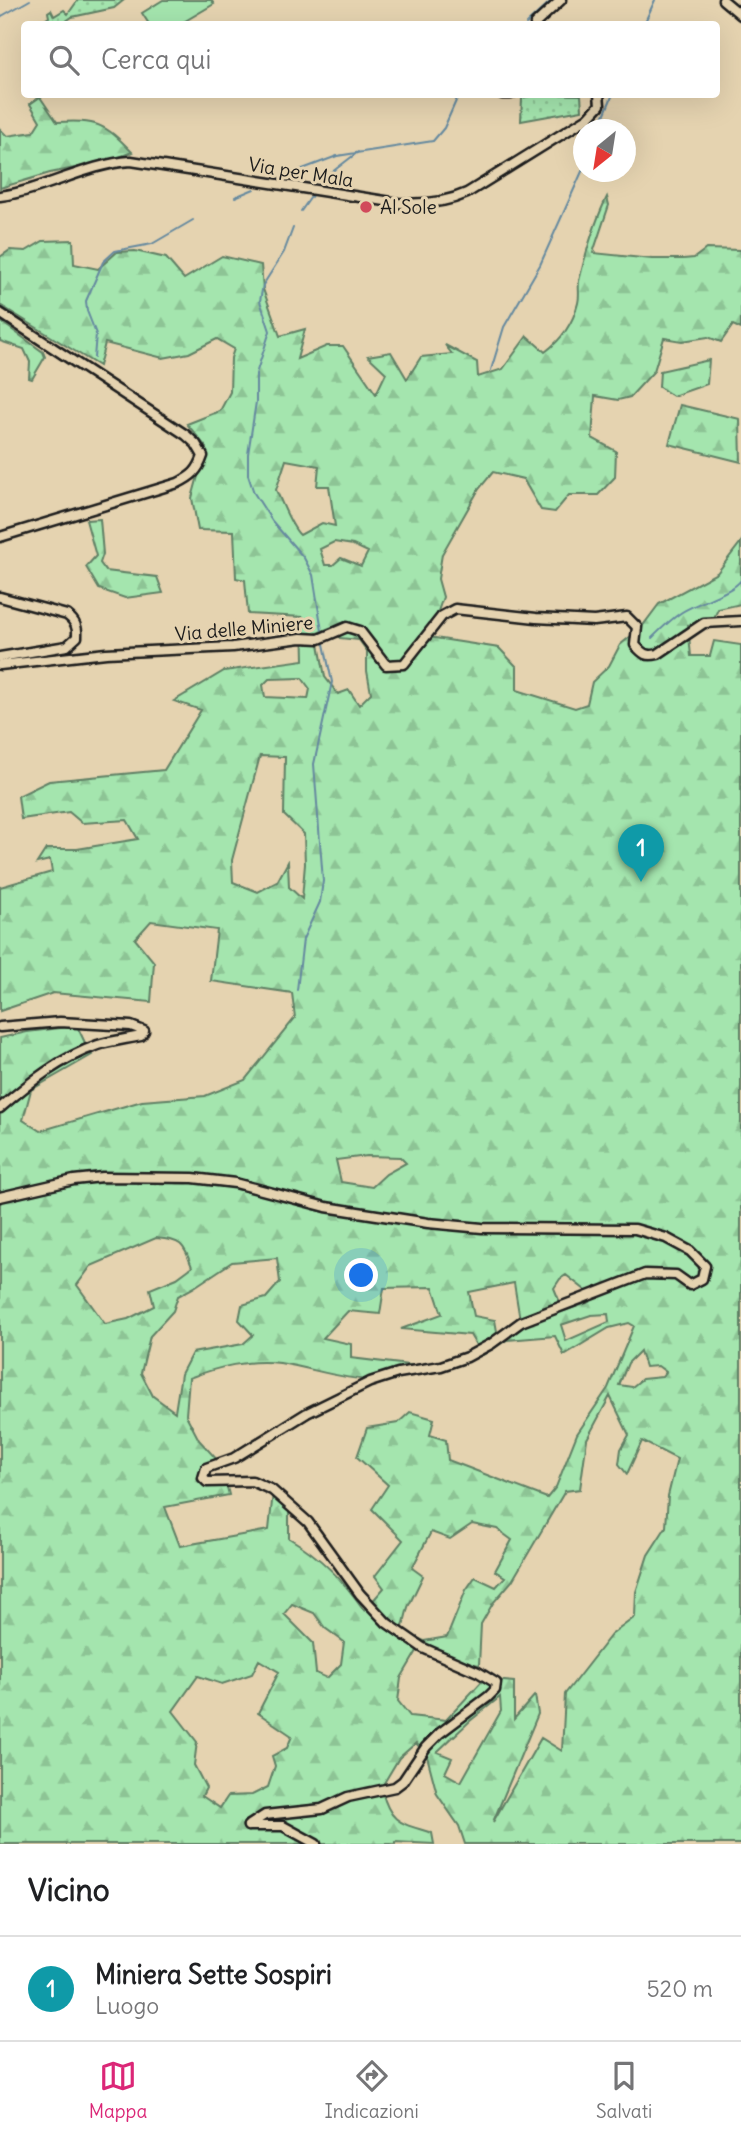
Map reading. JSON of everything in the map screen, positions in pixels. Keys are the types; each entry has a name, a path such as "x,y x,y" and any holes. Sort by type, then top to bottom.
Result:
{"street":[{"path":"538,21 561,0"},
{"path":"723,0 741,15"},
{"name":"Via per Mala","path":"3,196 117,162 131,161 398,203 449,201 492,178 588,118 600,105 599,98"},
{"path":"0,313 186,435 196,444 203,456 200,467 193,475 178,483 0,537"},
{"path":"0,597 68,615 78,629 77,637 67,646 0,657"},
{"name":"Via delle Miniere","path":"0,665 107,653 233,647 301,638 319,639 347,627 360,631 386,665 396,666 404,664 442,616 455,609 594,621 627,617 637,627 635,645 642,654 650,656 658,654 704,623 741,621"},
{"path":"0,1027 70,1023 131,1026 144,1031 141,1036 99,1045 69,1058 30,1082 0,1108"},
{"path":"0,1197 74,1180 102,1177 235,1182 326,1207 428,1223 482,1228 635,1229 666,1238 690,1251 705,1266 702,1279 690,1285 676,1275 645,1274 521,1322 483,1348 460,1359 370,1382 307,1413 234,1458 206,1468 203,1478 207,1482 252,1481 272,1490 308,1522 360,1594 387,1623 423,1648 478,1672 496,1683 495,1690 488,1697 426,1746 403,1781 394,1787 348,1797 322,1809 265,1815 248,1826 283,1826 316,1844"}],"green space":[{"path":"78,0 124,0 114,8 72,17 66,21 43,21 49,17 48,12 51,10 54,16 64,10 68,14"},
{"path":"163,0 211,0 214,4 185,21 147,21 142,13"},
{"path":"41,98 57,122 99,125 132,152 109,161 50,173 0,188 0,129 7,136 33,132 40,121 30,104"},
{"path":"522,98 581,98 582,110 521,121"},
{"path":"607,197 609,205 593,253 683,259 694,258 706,249 741,250 741,329 733,325 721,342 708,337 682,341 664,338 654,371 630,397 618,400 595,396 592,438 616,451 615,477 598,495 569,495 555,512 541,510 523,479 493,472 479,489 442,554 438,579 443,597 437,614 422,636 499,648 517,667 517,690 575,708 587,704 592,682 609,666 620,645 641,628 659,604 717,573 741,542 741,604 718,609 714,618 688,625 691,656 710,656 714,641 741,645 741,1844 465,1844 459,1826 437,1794 424,1753 427,1747 496,1690 493,1680 514,1682 514,1719 535,1695 538,1714 493,1822 541,1738 562,1751 565,1694 611,1635 635,1617 636,1592 648,1555 666,1527 668,1496 677,1459 642,1441 627,1474 619,1464 621,1449 629,1435 610,1396 587,1439 580,1489 565,1491 512,1581 493,1603 481,1624 479,1665 448,1656 420,1643 402,1631 370,1604 384,1588 375,1576 403,1540 372,1509 388,1485 357,1457 367,1428 398,1423 410,1412 434,1419 430,1435 446,1440 448,1460 547,1498 556,1487 577,1434 608,1388 634,1326 629,1323 609,1328 564,1355 555,1336 507,1340 483,1355 480,1351 521,1327 521,1324 562,1308 564,1311 590,1302 588,1298 645,1275 676,1276 691,1286 703,1279 706,1266 691,1251 635,1228 482,1227 351,1209 235,1182 102,1176 0,1196 0,1109 31,1083 89,1050 92,1055 31,1090 23,1120 40,1131 142,1101 205,1096 245,1080 295,1018 292,993 211,981 217,930 151,921 135,939 154,962 151,1002 53,993 0,1011 0,887 52,872 50,860 37,863 46,849 77,849 138,839 127,820 82,823 69,812 21,819 18,796 49,781 164,770 201,710 174,701 224,671 304,660 303,617 248,614 245,580 236,578 234,531 198,530 192,498 206,447 187,424 220,411 230,392 231,358 234,349 217,339 189,353 163,358 105,343 99,366 0,305 0,257 10,250 26,251 43,241 73,240 74,264 98,269 117,252 135,251 166,258 184,279 222,256 261,265 263,289 280,336 305,329 297,359 327,346 343,346 376,394 386,373 368,356 391,352 407,379 421,357 452,354 445,345 477,362 478,377 503,369 527,336 545,352 566,330 576,310 579,281 591,238","holes":["286,460 319,466 317,486 329,486 335,526 322,523 300,535 276,490","334,542 353,545 368,552 361,566 341,558 333,565 325,565 320,549","332,627 340,638 359,640 367,651 371,693 359,705 349,690 338,694 325,677 317,633","302,678 310,689 308,699 265,697 263,685 269,679","260,756 285,757 284,815 304,834 302,899 289,887 288,862 277,882 258,892 233,882 232,860","367,1156 400,1157 406,1163 386,1174 372,1187 341,1182 336,1160","608,1314 609,1322 566,1341 561,1325 591,1315","640,1351 645,1367 658,1366 666,1372 662,1377 642,1379 632,1387 619,1385 628,1363","472,1524 497,1529 512,1540 495,1571 505,1577 496,1587 475,1577 466,1590 447,1637 424,1641 402,1631 408,1607 423,1576 412,1568 431,1532 450,1539","500,1697 501,1711 461,1782 445,1773 452,1758 437,1752 470,1721"]},
{"path":"0,321 43,352 45,357 32,379 29,378 30,362 24,349 0,341"},
{"path":"709,360 707,384 673,396 659,387 660,371"},
{"path":"680,405 740,419 741,462 669,444"},
{"path":"100,519 103,554 100,563 106,571 157,577 163,593 125,598 99,589 86,567 96,556 86,520"},
{"path":"77,1026 88,1049 0,1107 0,1038"},
{"path":"102,1177 235,1183 284,1196 428,1223 635,1230 672,1244 704,1266 701,1278 690,1284 676,1274 645,1273 588,1296 585,1290 566,1275 554,1288 561,1305 520,1320 514,1283 469,1292 474,1316 495,1320 498,1337 479,1350 470,1335 401,1329 442,1314 433,1287 384,1288 380,1314 348,1311 323,1338 351,1344 351,1358 420,1368 372,1380 348,1378 280,1363 256,1362 222,1367 189,1378 186,1415 199,1440 220,1463 206,1468 202,1478 226,1483 229,1495 165,1507 180,1546 269,1530 273,1492 289,1507 289,1538 331,1570 364,1610 369,1605 442,1659 417,1651 401,1678 398,1701 410,1716 446,1720 484,1679 489,1679 494,1689 423,1751 416,1743 399,1758 381,1788 322,1808 279,1812 247,1826 282,1827 314,1844 0,1844 0,1197","holes":["156,1238 180,1244 192,1267 177,1278 150,1289 154,1306 128,1319 105,1324 77,1285 91,1266","277,1258 280,1282 266,1298 242,1305 239,1320 253,1335 243,1344 192,1353 181,1374 175,1412 153,1396 141,1373 150,1336 173,1311 178,1296 232,1262","292,1604 314,1613 325,1628 344,1642 341,1664 327,1678 316,1673 313,1643 284,1614","259,1660 279,1672 258,1713 292,1736 287,1748 272,1756 275,1766 268,1787 252,1795 228,1796 220,1808 202,1796 206,1788 194,1765 197,1742 173,1711 198,1676 222,1684 252,1674"]},
{"path":"382,1791 394,1817 405,1824 432,1833 434,1844 318,1844 283,1825 251,1825 265,1816 300,1811"}],"waterway":[{"path":"0,17 30,0"},
{"path":"529,21 552,0"},
{"path":"645,21 655,0"},
{"path":"284,176 337,156 433,141 444,128 457,98"},
{"path":"603,119 611,98"},
{"path":"319,185 358,152"},
{"path":"491,370 504,327 540,265 577,182"},
{"path":"235,197 254,189"},
{"path":"301,211 313,194"},
{"path":"94,358 96,334 86,301 103,262 115,251 152,244 193,220"},
{"path":"293,228 284,252 263,285 260,301 270,331 256,374 256,402 248,454 248,475 254,493 272,521 304,558 313,575 322,631"},
{"path":"652,638 688,608 730,589 741,580"},
{"path":"297,990 303,939 320,902 323,881 314,764 332,682 324,644"}],"place":[{"name":"Al Sole","path":"366,207"},
{"name":"Miniera Sette Sospiri","path":"641,882"}]}
